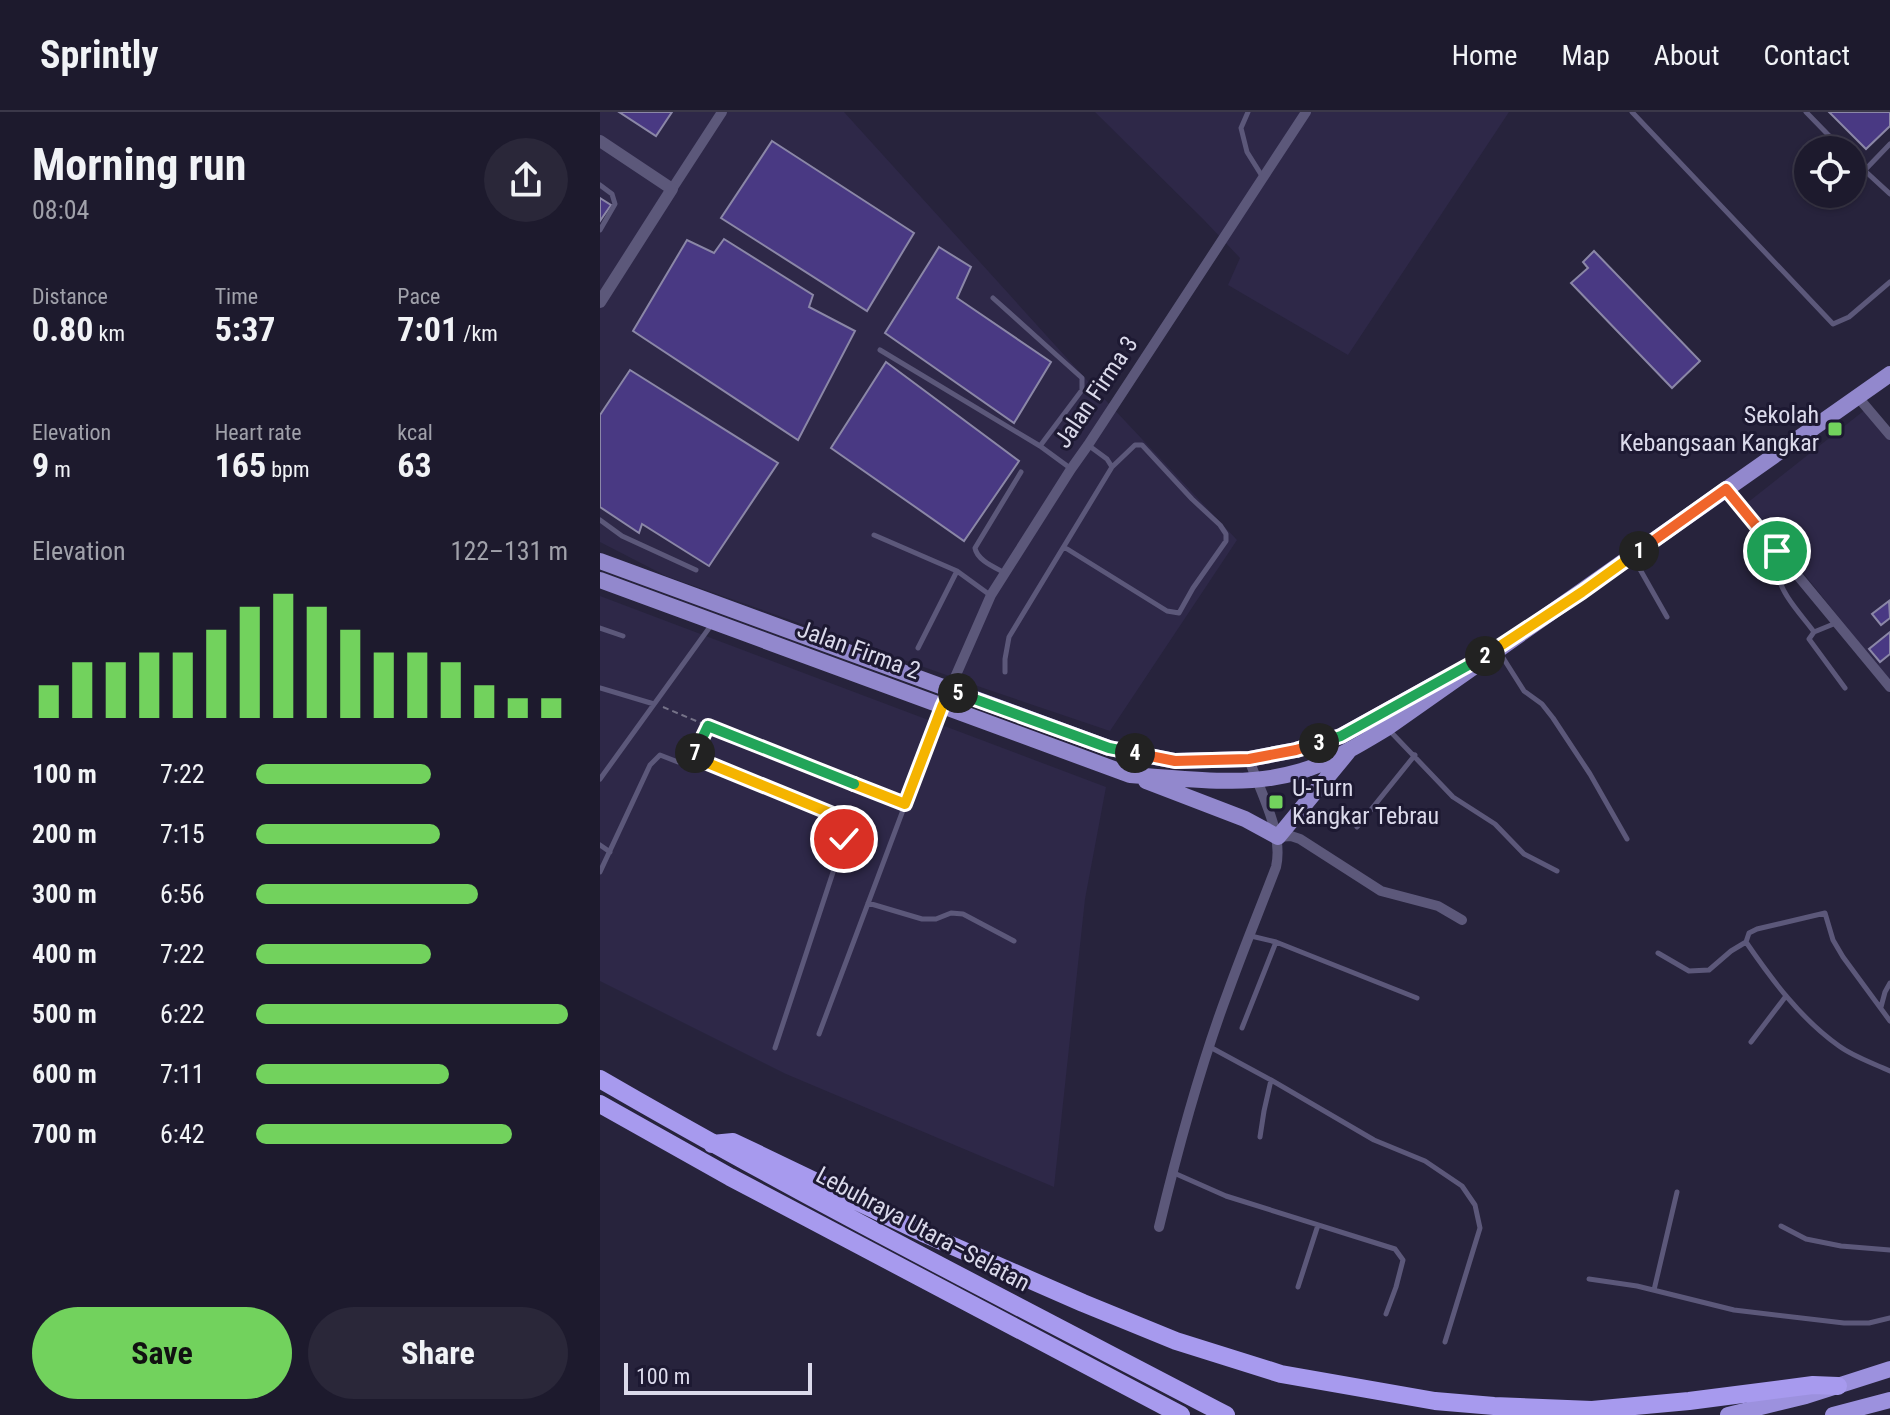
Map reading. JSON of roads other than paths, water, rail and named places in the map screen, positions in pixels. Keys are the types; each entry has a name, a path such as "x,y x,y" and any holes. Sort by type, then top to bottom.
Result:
{"highway":[{"name":"Lebuhraya Utara–Selatan","path":"600,1079 712,1144 1226,1415"},
{"name":"Lebuhraya Utara–Selatan","path":"600,1104 730,1177 1181,1415"},
{"path":"712,1144 733,1142 923,1233 1083,1303 1176,1341 1281,1374 1435,1401 1592,1410 1813,1385 1838,1386"},
{"path":"1728,1415 1806,1396 1890,1369"},
{"path":"1833,1415 1890,1400"}],"main road":[{"name":"Jalan Firma 2","path":"600,580 1130,775 1256,780 1298,772 1350,750 1382,722 1498,649 1890,374"},
{"name":"Jalan Firma 2","path":"600,561 1109,748 1175,761 1249,759 1296,750 1382,722"},
{"path":"1130,775 1245,819 1278,837 1350,750"}],"street":[{"path":"600,302 722,112"},
{"name":"Jalan Firma 3","path":"942,707 991,595 1306,112"},
{"path":"600,141 672,189"},
{"path":"1857,396 1890,435"},
{"path":"1726,489 1890,687"},
{"path":"1159,1227 1209,1047 1279,855 1278,837 1249,759"},
{"path":"1278,837 1300,839 1381,891 1438,906 1462,920"}],"lane":[{"path":"1248,112 1241,128 1247,152 1263,177"},
{"path":"1632,112 1833,324 1849,317 1890,282"},
{"path":"1806,112 1829,136"},
{"path":"1866,169 1890,144"},
{"path":"1866,173 1890,194"},
{"path":"600,185 612,194 615,204 600,230"},
{"path":"993,298 1082,378 1082,390 1040,446"},
{"path":"880,350 1040,446 1071,469"},
{"path":"1088,445 1107,459 1112,467"},
{"path":"1005,672 1009,637 1112,467 1131,447 1142,445 1226,534 1226,541 1179,613 1167,611 1064,547"},
{"path":"1005,573 979,557 975,548 1021,472"},
{"path":"600,520 622,536 696,570"},
{"path":"874,535 957,571 991,595"},
{"path":"1633,556 1667,617"},
{"path":"1790,565 1779,574 1778,580 1814,632"},
{"path":"918,648 957,571"},
{"path":"600,779 714,622"},
{"path":"1837,623 1814,632 1809,639 1845,688"},
{"path":"600,628 623,636"},
{"path":"1498,649 1524,691 1542,704 1553,718 1627,839"},
{"path":"600,688 654,704"},
{"path":"819,1034 942,707"},
{"path":"1382,722 1453,797 1495,824 1524,854 1557,871"},
{"path":"693,757 708,726"},
{"path":"600,872 650,765 660,755 678,762 693,757 830,813 842,826 844,839 775,1048"},
{"path":"1357,827 1415,755"},
{"path":"600,845 610,852"},
{"path":"868,903 922,919 936,919 951,913 963,914 1014,941"},
{"path":"1658,953 1689,971 1709,970 1746,942 1749,933 1757,929 1825,913 1833,940 1843,957 1890,1021"},
{"path":"1250,935 1276,942 1417,998"},
{"path":"1242,1028 1276,942"},
{"path":"1746,942 1806,1018 1840,1047 1890,1071"},
{"path":"1880,1008 1890,983"},
{"path":"1751,1042 1786,996"},
{"path":"1209,1047 1374,1140 1425,1161 1462,1186 1475,1205 1480,1228 1445,1342"},
{"path":"1260,1137 1271,1080"},
{"path":"1173,1172 1226,1196 1395,1249 1403,1260 1386,1314"},
{"path":"1654,1290 1677,1192"},
{"path":"1298,1287 1318,1225"},
{"path":"1781,1226 1806,1239 1890,1250"},
{"path":"1589,1279 1654,1290 1734,1310 1844,1323 1869,1323 1890,1318"}],"place":[{"name":"Sekolah Kebangsaan Kangkar","path":"1835,429"},
{"name":"U-Turn Kangkar Tebrau","path":"1276,802"}]}
